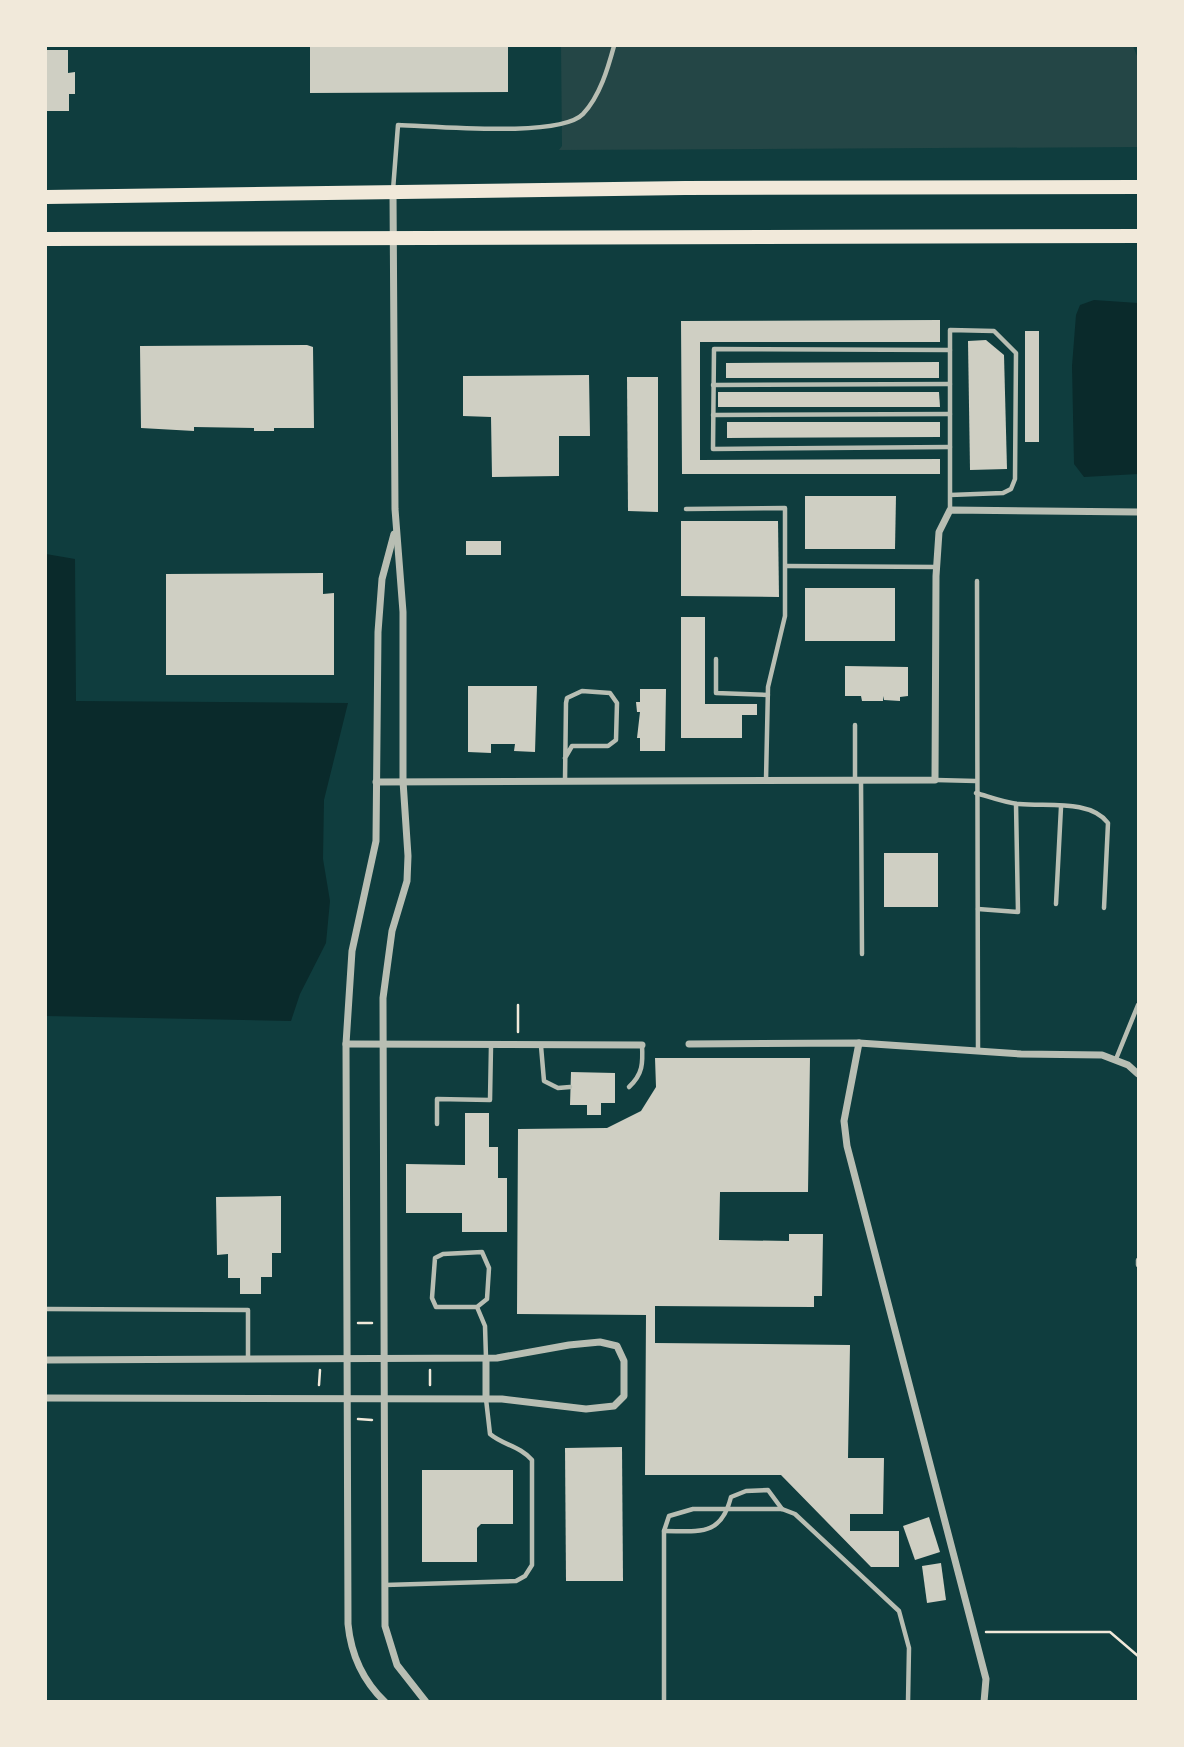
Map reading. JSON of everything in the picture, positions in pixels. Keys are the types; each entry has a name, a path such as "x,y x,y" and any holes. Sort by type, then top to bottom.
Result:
{"main road":[{"path":"46,197 393,191 1139,187"},
{"path":"46,239 1139,236"}],"street":[{"path":"393,191 396,527 403,612 403,781 407,881 386,964 383,1045 385,1626 390,1650 397,1665 426,1702"},
{"path":"376,782 935,780 937,567 939,532 950,510 1139,512"},
{"path":"385,1702 364,1678 350,1643 346,1044 352,951 376,841 381,592 396,527"},
{"path":"859,1043 844,1121 847,1146 986,1679 984,1702"},
{"path":"689,1045 859,1043 978,1051 1102,1055 1116,1059 1139,1074"},
{"path":"346,1044 642,1045"},
{"path":"46,1360 486,1359 600,1342 617,1346 624,1361 624,1396 614,1406 586,1409 485,1399 46,1398"},
{"path":"485,1399 486,1359"}],"lane":[{"path":"393,191 398,125 535,128 565,125 583,115 594,98 614,46"},
{"path":"950,495 993,496 1011,489 1015,480 1016,353 994,331 950,330 950,350 950,384 950,414 950,447 950,495 950,510"},
{"path":"950,350 714,349 713,449 950,447"},
{"path":"713,385 950,384"},
{"path":"713,415 950,414"},
{"path":"686,509 785,508 785,616 768,695 766,780"},
{"path":"786,566 937,567"},
{"path":"977,581 978,1051"},
{"path":"716,659 716,693 768,695"},
{"path":"565,758 572,746 608,746 616,740 618,712 614,696 602,691 582,691 567,698 565,758 565,781"},
{"path":"855,726 862,954"},
{"path":"935,780 976,781"},
{"path":"976,793 1016,804 1088,809 1103,816 1108,823 1104,908"},
{"path":"978,909 1018,912 1016,804"},
{"path":"1056,904 1061,807"},
{"path":"1116,1059 1139,1005"},
{"path":"629,1087 639,1079 643,1066 642,1045"},
{"path":"437,1124 437,1100 490,1100 491,1046"},
{"path":"541,1046 544,1081 558,1088 570,1087"},
{"path":"482,1252 489,1268 488,1299 477,1307 436,1307 432,1298 435,1258 443,1254 482,1252"},
{"path":"1139,1259 1139,1265"},
{"path":"477,1307 485,1326 486,1359"},
{"path":"46,1309 248,1310 248,1360"},
{"path":"385,1585 516,1581 526,1576 532,1565 532,1460 524,1451 499,1442 490,1434 485,1399"},
{"path":"664,1531 709,1529 722,1522 731,1497 738,1492 768,1490 782,1509"},
{"path":"664,1702 664,1531 669,1516 681,1510 782,1509 795,1514 899,1611 909,1648 908,1702"}],"path":[{"path":"517,1005 518,1032"},
{"path":"358,1323 375,1323"},
{"path":"320,1367 320,1384"},
{"path":"430,1367 430,1385"},
{"path":"358,1419 377,1420"},
{"path":"972,1632 1110,1632 1139,1656"}],"shaded area":[{"path":"561,46 1133,46 1137,56 1138,147 559,150 562,146"},
{"path":"1094,300 1138,303 1138,474 1084,477 1074,464 1072,366 1076,315 1080,305"},
{"path":"46,554 75,559 76,701 348,703 324,800 323,859 330,901 326,943 300,994 291,1021 46,1016"}],"building":[{"path":"310,46 508,46 508,92 310,93"},
{"path":"46,50 68,50 68,73 75,72 75,94 69,94 69,111 46,111"},
{"path":"940,320 940,342 700,342 700,460 940,459 940,474 682,474 681,321"},
{"path":"1025,331 1039,331 1039,442 1025,442"},
{"path":"986,340 1004,355 1007,469 970,470 968,341"},
{"path":"140,346 313,347 314,428 254,431 254,428 194,427 194,431 141,428"},
{"path":"939,362 939,378 726,378 726,363"},
{"path":"589,375 590,436 559,436 559,476 492,477 491,417 463,416 463,376"},
{"path":"627,377 658,377 658,512 628,511"},
{"path":"718,392 939,392 940,407 718,407"},
{"path":"727,422 940,422 940,437 727,438"},
{"path":"805,496 896,496 895,549 805,549"},
{"path":"681,521 778,521 779,597 681,596"},
{"path":"466,541 501,541 501,555 466,555"},
{"path":"323,573 323,594 334,593 334,675 166,675 166,574"},
{"path":"805,588 895,588 895,641 805,641"},
{"path":"681,617 705,617 705,704 757,704 757,715 742,715 742,738 681,738"},
{"path":"845,666 908,667 908,696 900,697 900,701 884,700 883,696 883,701 862,701 861,696 845,696"},
{"path":"468,686 537,686 535,752 514,751 515,744 491,744 491,753 468,752"},
{"path":"640,689 666,689 665,751 640,751 640,738 637,738 640,712 637,712 636,702 640,702"},
{"path":"884,853 938,853 938,907 884,907"},
{"path":"655,1058 810,1058 808,1192 720,1192 719,1240 789,1241 789,1234 823,1234 822,1296 814,1296 814,1307 655,1306 655,1343 850,1345 848,1458 884,1458 883,1514 850,1514 850,1531 899,1531 899,1567 871,1567 781,1475 645,1475 646,1315 517,1314 518,1129 607,1128 641,1111 656,1087"},
{"path":"571,1072 615,1073 615,1103 601,1103 601,1115 587,1115 587,1105 570,1105"},
{"path":"465,1113 489,1113 489,1147 498,1147 498,1178 507,1178 507,1232 462,1232 462,1213 406,1213 406,1164 465,1165"},
{"path":"281,1196 281,1253 272,1253 272,1277 261,1277 261,1294 240,1294 240,1278 228,1278 228,1254 217,1255 216,1197"},
{"path":"622,1447 623,1581 566,1581 565,1448"},
{"path":"422,1470 513,1470 513,1524 481,1524 477,1528 477,1562 422,1562"},
{"path":"929,1517 940,1552 915,1560 903,1526"},
{"path":"941,1563 946,1600 927,1603 922,1566"}]}
